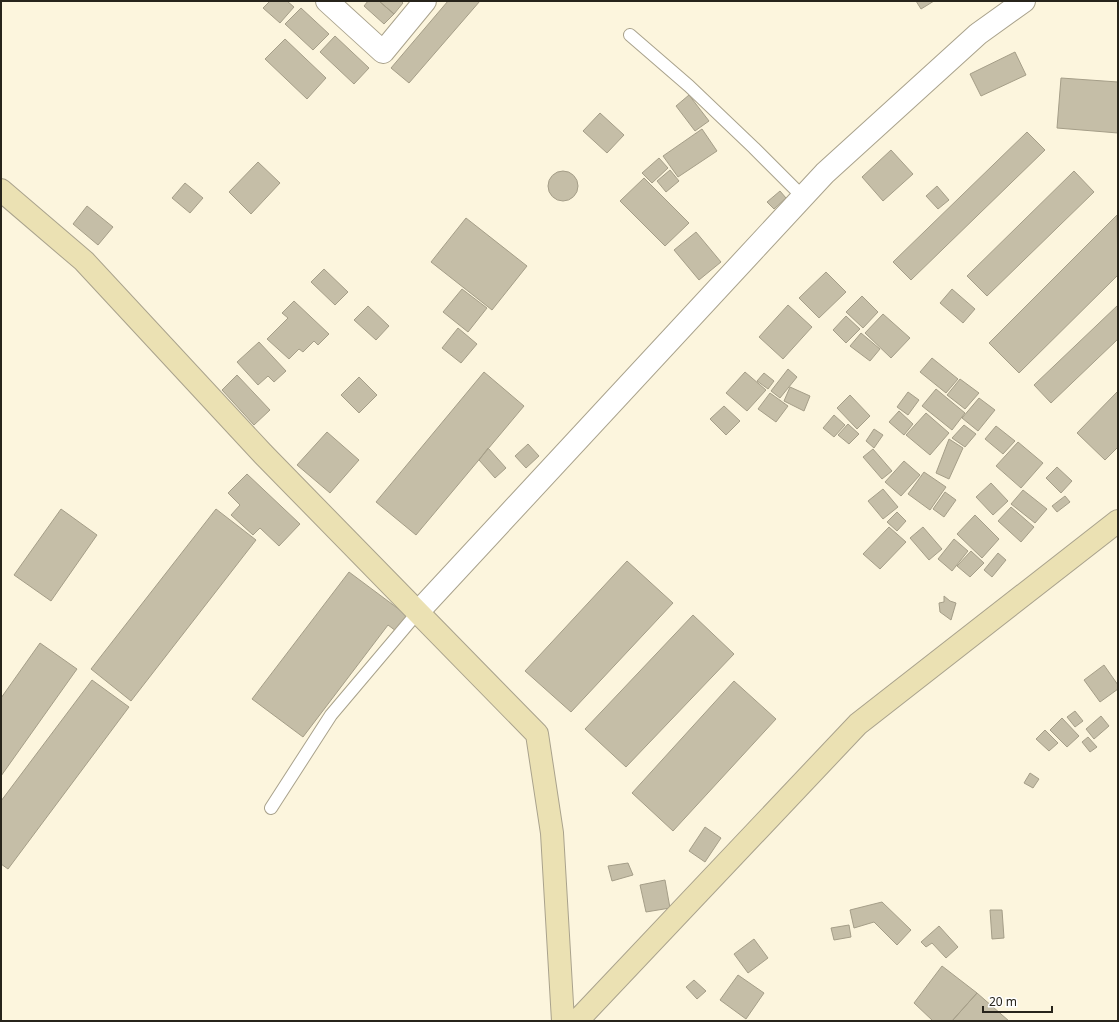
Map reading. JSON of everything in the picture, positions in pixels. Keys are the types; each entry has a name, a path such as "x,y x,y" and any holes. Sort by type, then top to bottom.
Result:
{"street":[{"path":"327,1 383,52 425,1"},
{"path":"418,612 825,173 978,34 1024,1"},
{"path":"1,190 84,261 263,454 537,734 552,833 563,1021"},
{"path":"577,1021 858,724 1118,521"}],"lane":[{"path":"630,35 689,86 803,197"},
{"path":"271,808 331,715 418,612"}],"building":[{"path":"270,1 287,1 294,7 280,23 263,8"},
{"path":"368,1 379,1 394,14 384,24 364,6"},
{"path":"379,1 401,1 403,3 394,14"},
{"path":"448,1 480,1 409,83 391,68"},
{"path":"916,1 934,1 921,9"},
{"path":"301,8 329,34 313,50 285,24"},
{"path":"335,36 369,68 354,84 320,52"},
{"path":"285,39 326,78 307,99 265,59"},
{"path":"1015,52 1026,75 981,96 970,74"},
{"path":"1061,78 1118,82 1118,133 1057,128"},
{"path":"689,95 709,121 695,131 676,106"},
{"path":"600,113 624,135 607,153 583,131"},
{"path":"702,129 717,151 678,177 663,156"},
{"path":"1027,132 1045,150 911,280 893,262"},
{"path":"891,150 913,174 883,201 862,177"},
{"path":"659,158 668,168 652,183 642,173"},
{"path":"258,162 280,183 251,214 229,192"},
{"path":"670,170 679,181 666,192 657,181"},
{"path":"563,171 574,175 578,186 574,197 563,201 552,197 548,186 552,175"},
{"path":"1074,171 1094,192 987,296 967,276"},
{"path":"644,178 689,223 665,246 620,201"},
{"path":"185,183 203,198 190,213 172,198"},
{"path":"937,186 949,200 938,209 926,196"},
{"path":"780,191 786,198 774,209 767,202"},
{"path":"87,206 113,227 98,245 73,224"},
{"path":"1117,215 1118,275 1019,373 989,343"},
{"path":"466,218 527,266 492,310 431,262"},
{"path":"696,232 721,262 699,280 674,250"},
{"path":"324,269 348,292 335,305 311,282"},
{"path":"826,272 846,292 819,318 799,298"},
{"path":"462,289 487,308 468,332 443,312"},
{"path":"952,289 975,309 963,323 940,303"},
{"path":"862,296 878,312 863,328 846,312"},
{"path":"294,301 329,334 318,345 314,341 303,352 299,349 289,359 267,339 288,318 282,313"},
{"path":"788,305 812,327 783,359 759,337"},
{"path":"1118,305 1118,339 1051,403 1034,385"},
{"path":"368,306 389,326 376,340 354,320"},
{"path":"883,314 910,338 891,358 865,333"},
{"path":"846,316 860,329 846,343 833,330"},
{"path":"458,328 477,344 461,363 442,348"},
{"path":"861,333 880,349 870,361 850,346"},
{"path":"259,342 286,371 274,382 268,376 258,385 237,362"},
{"path":"932,358 958,379 946,393 920,372"},
{"path":"788,369 797,377 780,398 771,391"},
{"path":"484,372 524,406 416,535 376,502"},
{"path":"745,372 766,390 747,411 726,393"},
{"path":"764,373 774,381 768,389 757,381"},
{"path":"237,375 270,410 254,425 222,390"},
{"path":"359,377 377,395 359,413 341,395"},
{"path":"960,379 979,393 965,409 947,395"},
{"path":"790,387 810,396 804,411 784,401"},
{"path":"936,389 965,413 952,430 922,406"},
{"path":"1118,391 1118,447 1105,460 1077,433"},
{"path":"908,392 919,400 908,415 897,407"},
{"path":"770,393 788,406 776,422 758,409"},
{"path":"850,395 870,416 857,429 837,408"},
{"path":"979,398 995,410 978,431 962,418"},
{"path":"724,406 740,421 726,435 710,419"},
{"path":"899,411 913,424 904,435 889,422"},
{"path":"926,413 949,433 930,455 906,435"},
{"path":"834,415 845,425 834,437 823,428"},
{"path":"848,424 859,434 849,444 838,435"},
{"path":"964,425 976,434 965,447 952,438"},
{"path":"996,426 1015,441 1003,454 985,439"},
{"path":"874,429 883,435 874,448 866,441"},
{"path":"327,432 359,460 330,493 297,465"},
{"path":"949,439 963,448 949,479 936,473"},
{"path":"1018,442 1043,463 1021,488 996,466"},
{"path":"528,444 539,456 526,468 515,456"},
{"path":"488,448 506,468 495,478 479,460"},
{"path":"873,449 892,471 882,479 863,457"},
{"path":"904,461 920,475 901,496 885,482"},
{"path":"1057,467 1072,481 1061,493 1046,478"},
{"path":"924,472 946,487 930,510 908,494"},
{"path":"247,474 300,524 279,546 260,528 253,535 231,515 240,505 228,493"},
{"path":"991,483 1008,501 993,515 976,497"},
{"path":"883,489 898,507 883,519 868,501"},
{"path":"1023,490 1047,509 1035,523 1011,504"},
{"path":"945,492 956,500 944,517 933,509"},
{"path":"1065,496 1070,502 1057,512 1052,506"},
{"path":"1011,507 1034,527 1021,542 998,521"},
{"path":"61,509 97,535 51,601 14,575"},
{"path":"216,509 256,540 131,701 91,669"},
{"path":"897,512 906,521 897,531 887,522"},
{"path":"975,515 999,539 982,558 957,534"},
{"path":"889,527 906,542 880,569 863,554"},
{"path":"923,527 942,549 929,560 910,538"},
{"path":"954,539 968,551 952,571 938,559"},
{"path":"971,551 984,563 970,577 957,566"},
{"path":"998,553 1006,560 992,577 984,570"},
{"path":"627,561 673,603 571,712 525,671"},
{"path":"349,572 408,616 396,631 388,625 303,737 252,699"},
{"path":"944,596 950,601 956,603 951,620 940,612 939,603 944,602"},
{"path":"693,615 734,654 626,767 585,729"},
{"path":"40,643 77,669 1,776 1,698"},
{"path":"1104,665 1118,685 1118,689 1100,702 1084,680"},
{"path":"92,680 129,707 8,869 1,864 1,801"},
{"path":"734,681 776,719 673,831 632,793"},
{"path":"1075,711 1083,721 1075,727 1067,717"},
{"path":"1101,716 1109,726 1094,739 1086,729"},
{"path":"1062,718 1079,736 1067,747 1050,730"},
{"path":"1045,730 1058,743 1049,751 1036,739"},
{"path":"1088,737 1097,747 1090,752 1082,742"},
{"path":"1030,773 1039,779 1033,788 1024,783"},
{"path":"705,827 721,838 705,862 689,851"},
{"path":"628,863 633,875 612,881 608,866"},
{"path":"665,880 670,908 646,912 640,885"},
{"path":"882,902 911,930 897,945 874,922 854,928 850,910"},
{"path":"990,910 1002,910 1004,938 992,939"},
{"path":"849,925 851,937 834,940 831,928"},
{"path":"939,926 958,947 946,958 932,943 926,947 921,942"},
{"path":"754,939 768,958 748,973 734,954"},
{"path":"942,966 977,993 952,1021 933,1021 914,1003"},
{"path":"738,975 764,993 746,1019 720,1000"},
{"path":"694,980 706,991 697,999 686,987"},
{"path":"977,993 1009,1021 952,1021"}]}
